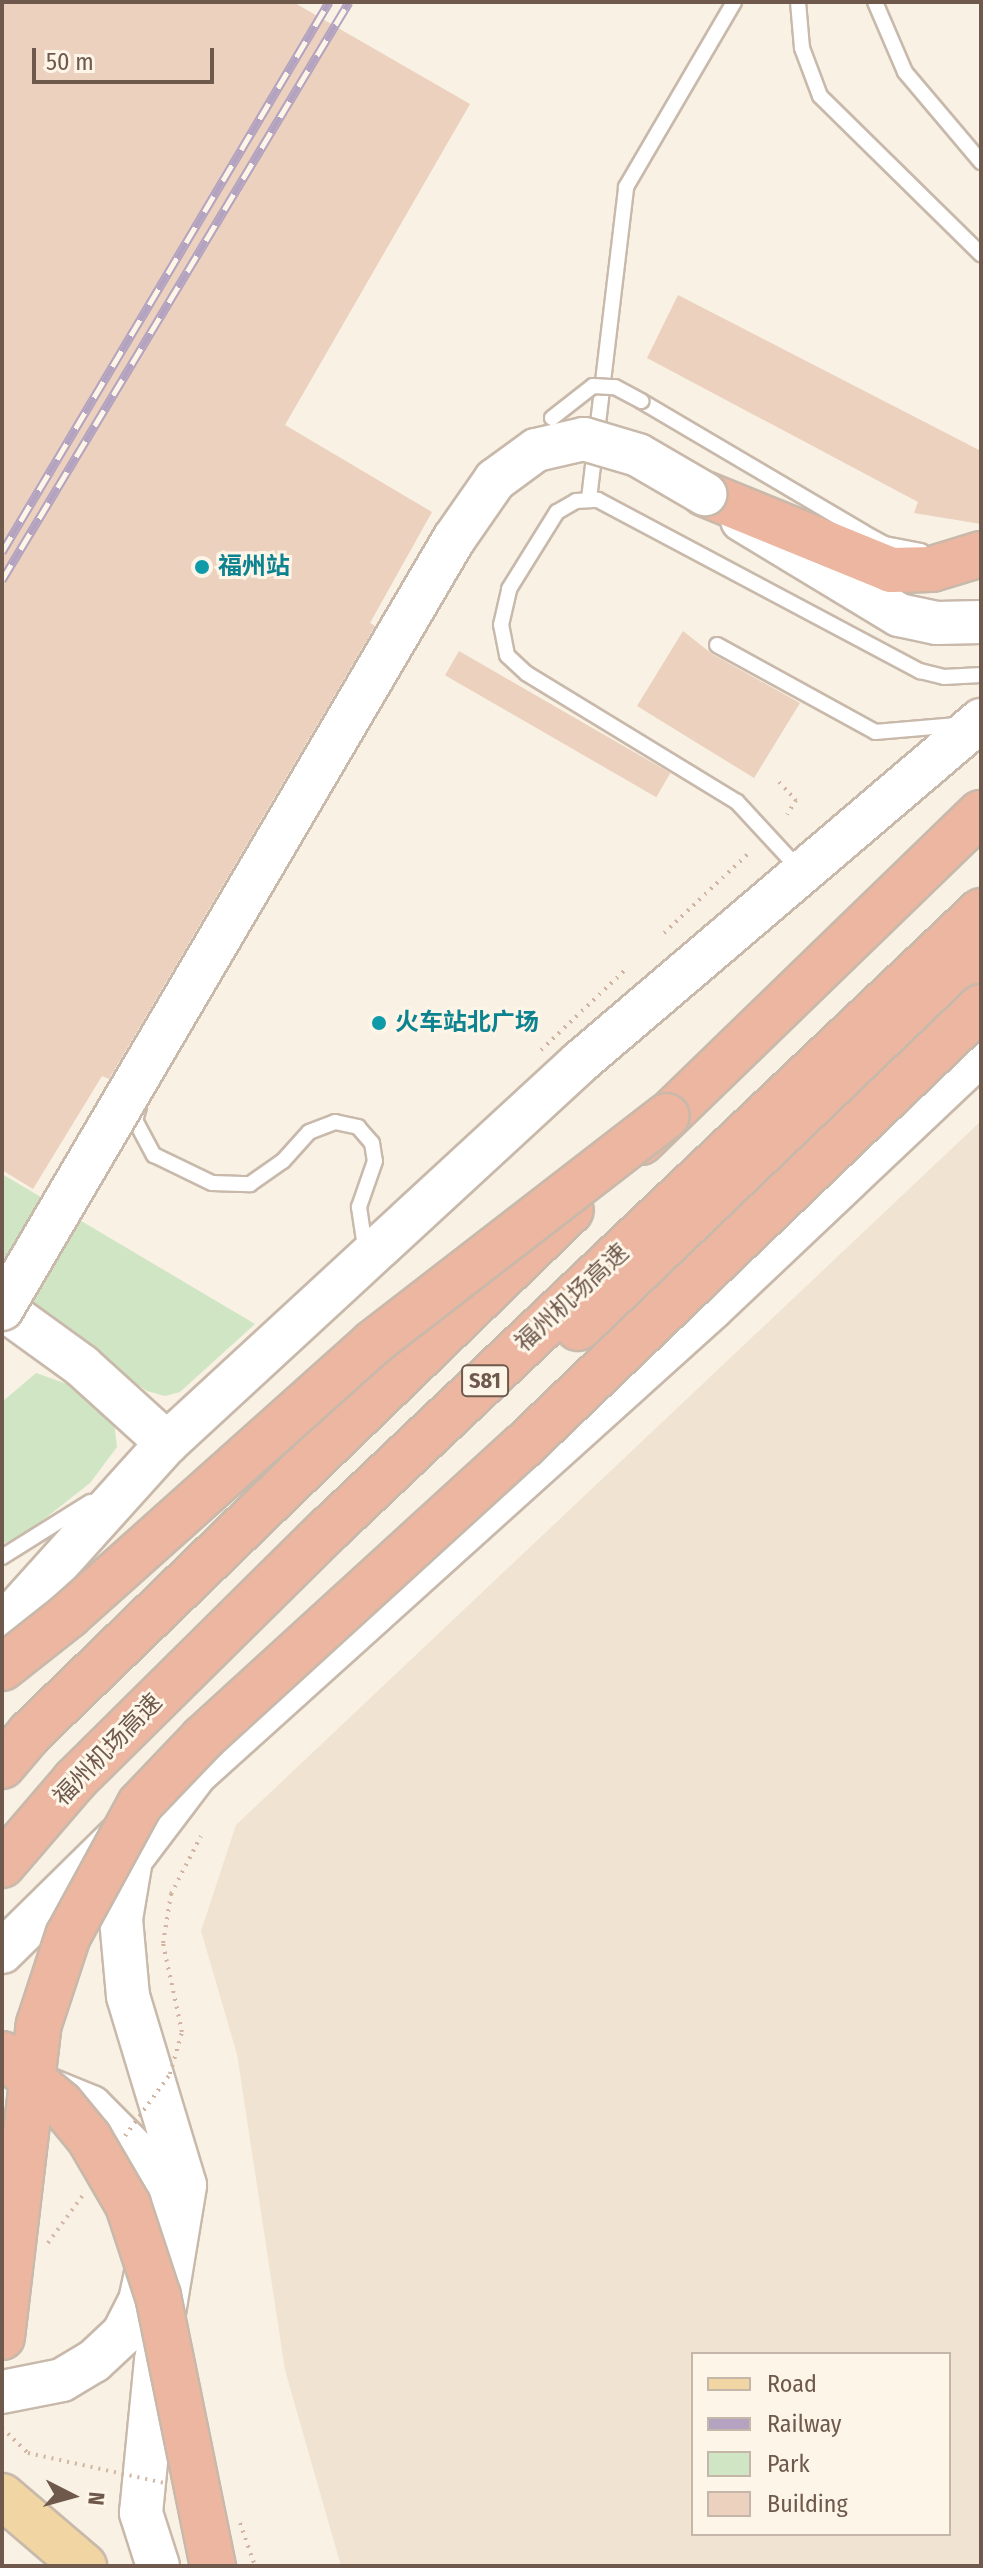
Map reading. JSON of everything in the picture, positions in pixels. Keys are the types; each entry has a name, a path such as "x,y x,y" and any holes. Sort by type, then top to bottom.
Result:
{"highway":[{"path":"705,494 891,570 932,569 981,553"},
{"name":"S81","path":"2,1766 30,1733 981,813"},
{"name":"福州机场高速","path":"2,1865 75,1780 330,1528 981,911"},
{"path":"330,1528 699,1231 981,953"},
{"path":"2,2337 39,2024 68,1936 140,1804 203,1738 522,1447 981,1007"},
{"path":"2,1668 69,1615 373,1343 667,1116"},
{"path":"2,2054 70,2115 128,2205 158,2296 213,2566"}],"main road":[{"path":"167,1443 52,1341 2,1308 439,564 495,480 536,450 584,439 638,455 705,494 788,551 899,615 937,623 981,622"},
{"path":"2,1626 167,1443 580,1062 979,722"},
{"path":"2,1952 92,1859 194,1776 712,1308 981,1054"},
{"path":"2,1678 167,1443"},
{"path":"158,2566 141,2513 156,2361 185,2185 128,1996 121,1919 131,1859 194,1776"},
{"path":"2,2079 39,2086 91,2107 134,2150 154,2210 149,2271 123,2334 94,2361 62,2380 2,2392"},
{"path":"2,2496 84,2566"}],"lane":[{"path":"589,499 626,187 734,2"},
{"path":"798,2 802,48 820,96 981,254"},
{"path":"875,2 905,72 981,162"},
{"path":"494,512 552,418 593,386 615,387 885,544 936,554 981,553"},
{"path":"803,873 737,802 526,673 507,655 501,625 509,589 547,523 566,505 589,499 633,516 920,671 944,677 981,675"},
{"path":"717,645 875,732 979,722"},
{"path":"367,1259 359,1207 375,1161 372,1143 358,1127 335,1122 309,1132 283,1161 250,1184 212,1183 154,1155 135,1120 149,1077 379,700"},
{"path":"2,1557 75,1513 167,1443"}],"path":[{"path":"779,782 796,800 787,815"},
{"path":"664,933 749,853"},
{"path":"124,2139 170,2074 182,2032 163,1943 171,1894 201,1836"},
{"path":"39,2255 86,2190"},
{"path":"2,2428 28,2453 180,2487"},
{"path":"232,2510 247,2535 255,2566"}],"shaded area":[{"path":"981,1121 981,2566 341,2566 285,2370 237,2054 201,1931 236,1825"}],"green space":[{"path":"2,1174 255,1324 180,1392 165,1396 147,1391 2,1293"},
{"path":"36,1373 84,1390 114,1422 117,1447 90,1483 24,1535 2,1544 2,1402"}],"building":[{"name":"福州站","path":"2,2 293,2 470,104 285,425 432,512 370,623 375,626 109,1079 102,1076 33,1189 2,1170"},
{"path":"678,295 981,451 981,524 914,513 918,502 647,358"},
{"path":"683,631 712,654 800,703 754,778 637,706"},
{"path":"459,651 670,773 656,797 445,675"}],"railway":[{"path":"2,552 329,2"},
{"path":"2,580 349,2"}],"place":[{"name":"福州站","path":"202,567"},
{"name":"火车站北广场","path":"379,1023"}]}
